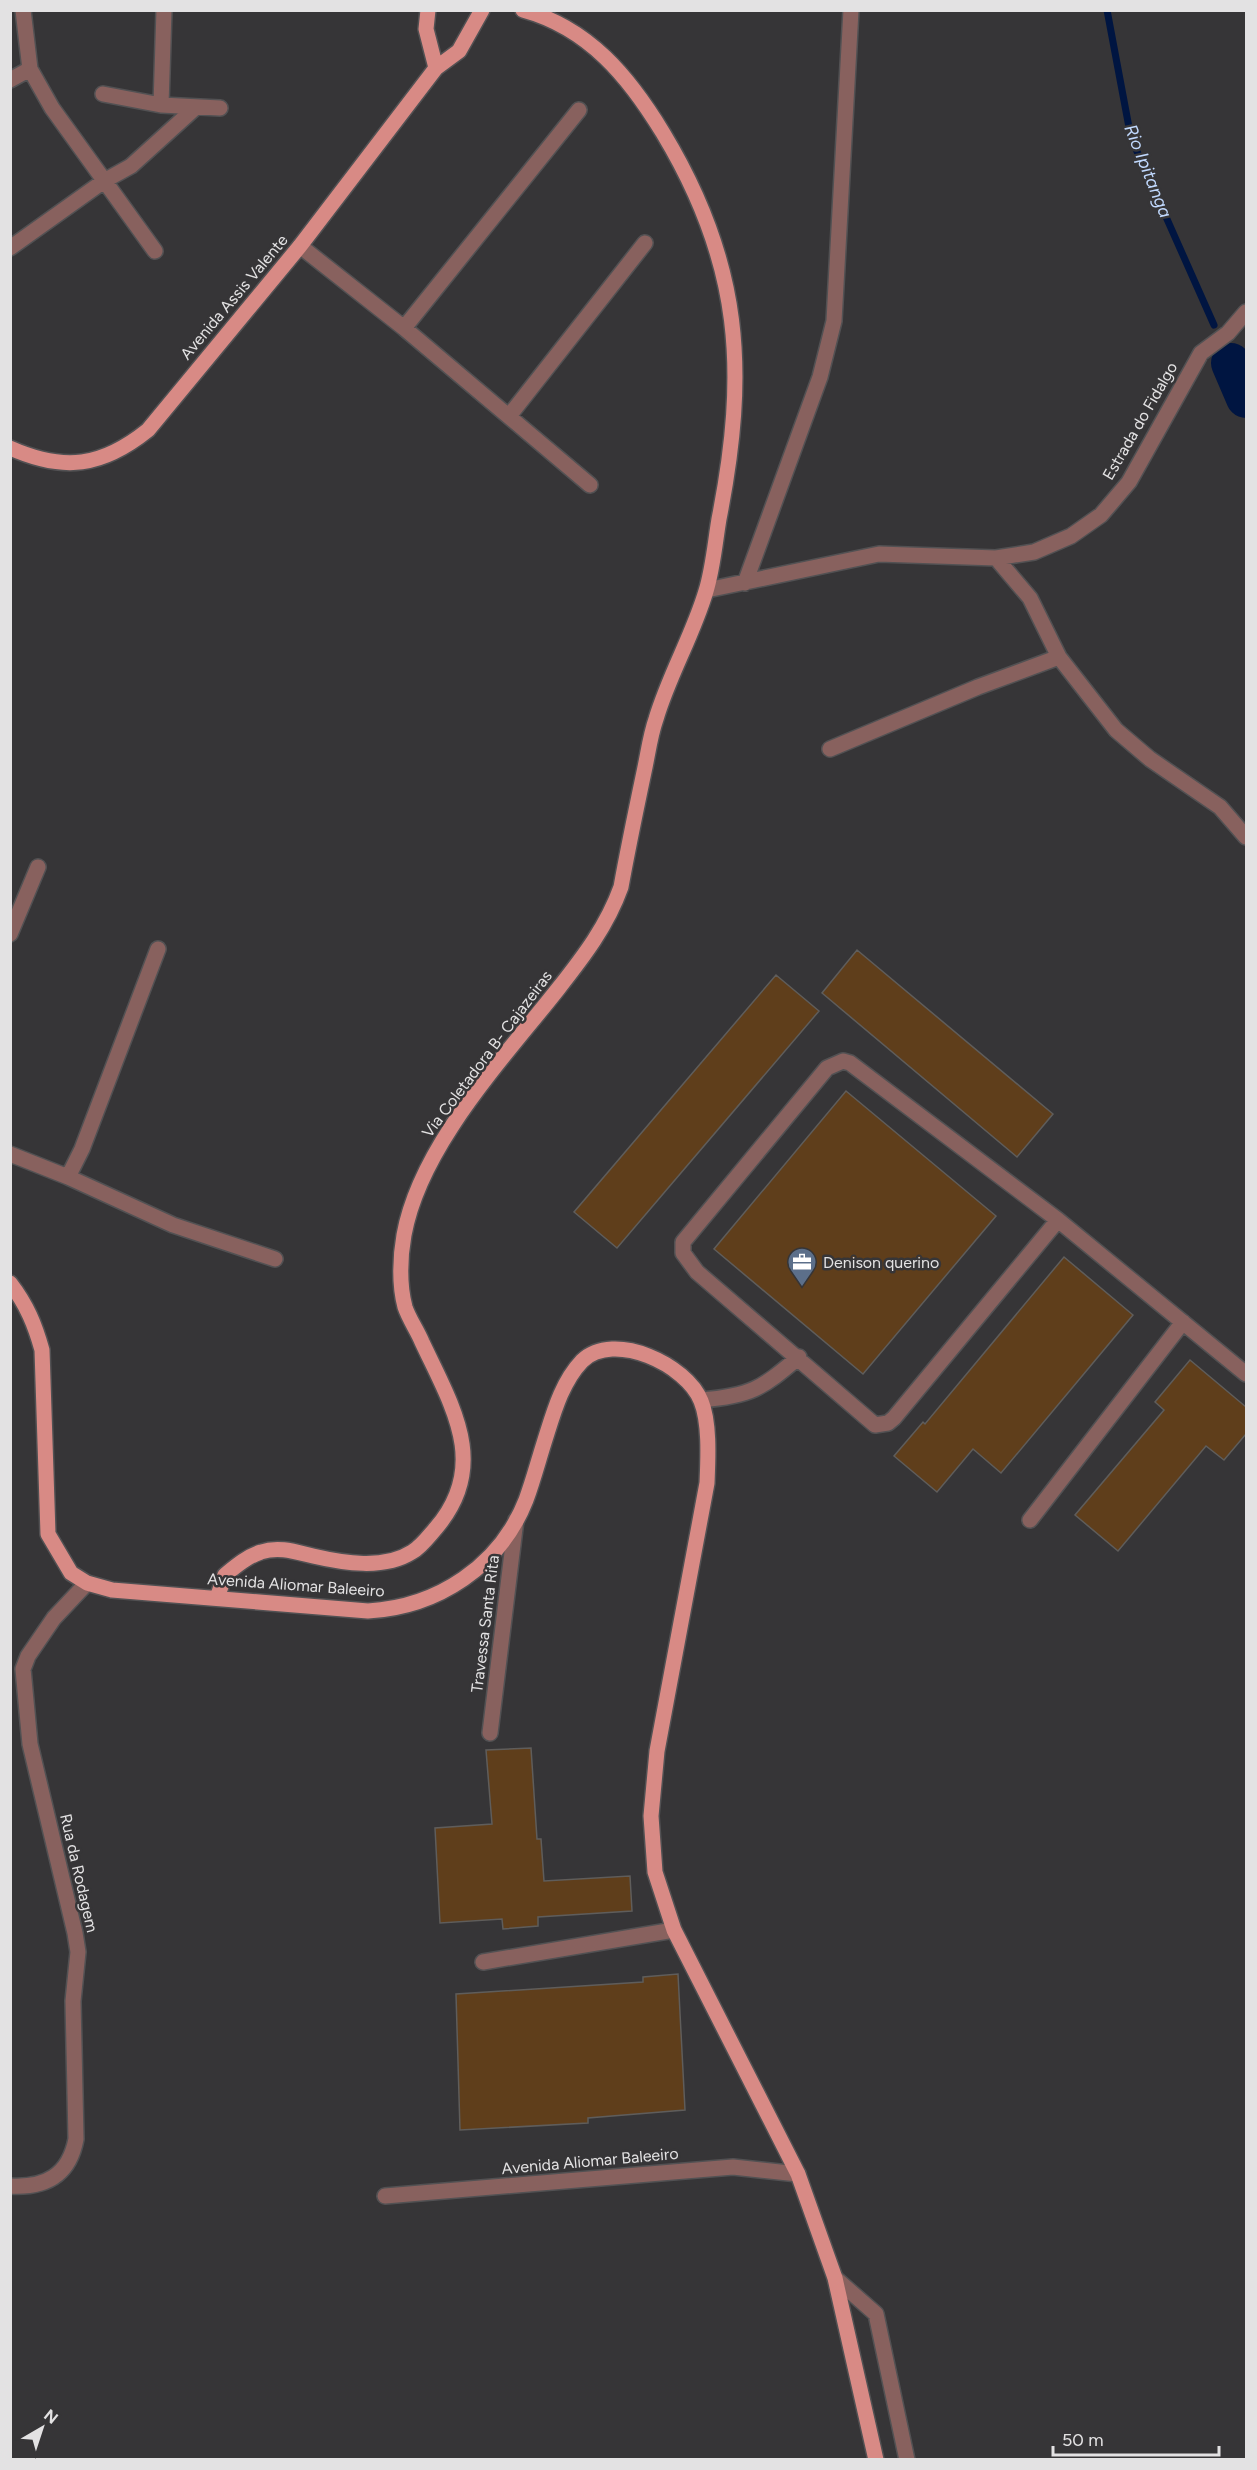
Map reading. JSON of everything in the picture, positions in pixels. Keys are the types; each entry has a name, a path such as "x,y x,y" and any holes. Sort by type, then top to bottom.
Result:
{"main road":[{"path":"428,10 426,29 436,68"},
{"name":"Avenida Assis Valente","path":"10,447 37,460 57,464 83,463 125,448 147,430 300,246 436,68 459,51 482,10"},
{"name":"Via Coletadora B- Cajazeiras","path":"188,1595 261,1552 285,1549 334,1561 374,1563 412,1553 450,1509 459,1492 464,1450 457,1424 447,1395 405,1307 401,1251 405,1227 416,1191 428,1163 481,1087 596,940 612,913 621,887 655,719 707,590 728,476 736,398 735,337 725,279 713,238 671,146 628,79 605,54 564,26 543,15 523,10"},
{"path":"10,1283 24,1301 35,1324 42,1350 48,1534 71,1573 87,1584"},
{"name":"Avenida Aliomar Baleeiro","path":"87,1584 112,1590 368,1611 409,1605 431,1598 479,1568 498,1548 526,1500 556,1405 569,1378 583,1360 600,1350 613,1347 632,1350 671,1369 701,1401"},
{"path":"701,1401 708,1457 707,1483 657,1751 651,1816 655,1872 674,1930 798,2174 835,2278 876,2460"},
{"path":"235,1600 229,1592 228,1581 237,1565"},
{"path":"218,1598 225,1575"}],"street":[{"path":"23,10 30,69 52,108 155,251"},
{"path":"161,105 164,10"},
{"path":"745,583 820,377 834,321 851,10"},
{"path":"10,80 30,69"},
{"path":"103,94 161,105 220,108"},
{"path":"10,248 104,182 131,166 195,108"},
{"path":"404,328 579,110"},
{"path":"509,416 645,243"},
{"path":"300,246 404,328 591,485"},
{"name":"Estrada do Fidalgo","path":"707,590 879,554 996,558 1044,548 1071,536 1101,515 1129,482 1201,353 1228,333 1246,312"},
{"path":"996,558 1030,598 1059,657 1116,730 1150,759 1220,807 1246,837"},
{"path":"830,749 978,687 1059,657"},
{"path":"10,934 38,867"},
{"path":"68,1177 86,1138 158,949"},
{"path":"1058,1220 888,1423 875,1425 697,1272 683,1253 683,1242 827,1068 836,1062 850,1063 1058,1220 1246,1374"},
{"path":"10,1154 68,1177 173,1225 275,1259"},
{"path":"1030,1520 1183,1322"},
{"path":"701,1401 730,1398 761,1388 799,1358"},
{"name":"Travessa Santa Rita","path":"490,1733 516,1520"},
{"name":"Rua da Rodagem","path":"10,2186 29,2187 47,2182 69,2159 76,2139 73,2012 78,1952 30,1744 23,1669 28,1656 54,1618 87,1584"},
{"path":"483,1962 674,1930"},
{"name":"Avenida Aliomar Baleeiro","path":"385,2196 733,2167 798,2174"},
{"path":"835,2278 876,2314 907,2460"}],"building":[{"path":"857,950 1053,1114 1017,1157 822,993"},
{"path":"776,975 819,1011 617,1248 574,1212"},
{"path":"846,1091 996,1216 863,1374 714,1249"},
{"path":"1064,1257 1133,1315 1001,1473 973,1449 937,1492 894,1456 923,1422 925,1424"},
{"path":"1190,1360 1246,1407 1246,1434 1224,1460 1206,1446 1118,1551 1075,1515 1164,1410 1155,1402"},
{"path":"531,1748 537,1839 541,1839 544,1881 630,1876 632,1911 538,1917 538,1926 503,1929 502,1919 440,1923 435,1828 492,1824 486,1750"},
{"path":"678,1974 685,2110 588,2118 588,2123 460,2130 456,1994 643,1982 643,1977"}],"waterway":[{"name":"Rio Ipitanga","path":"1107,10 1131,138 1214,325"},
{"name":"Rio Ipitanga","path":"1231,363 1246,398"}],"place":[{"name":"Denison querino","path":"802,1288"}]}
